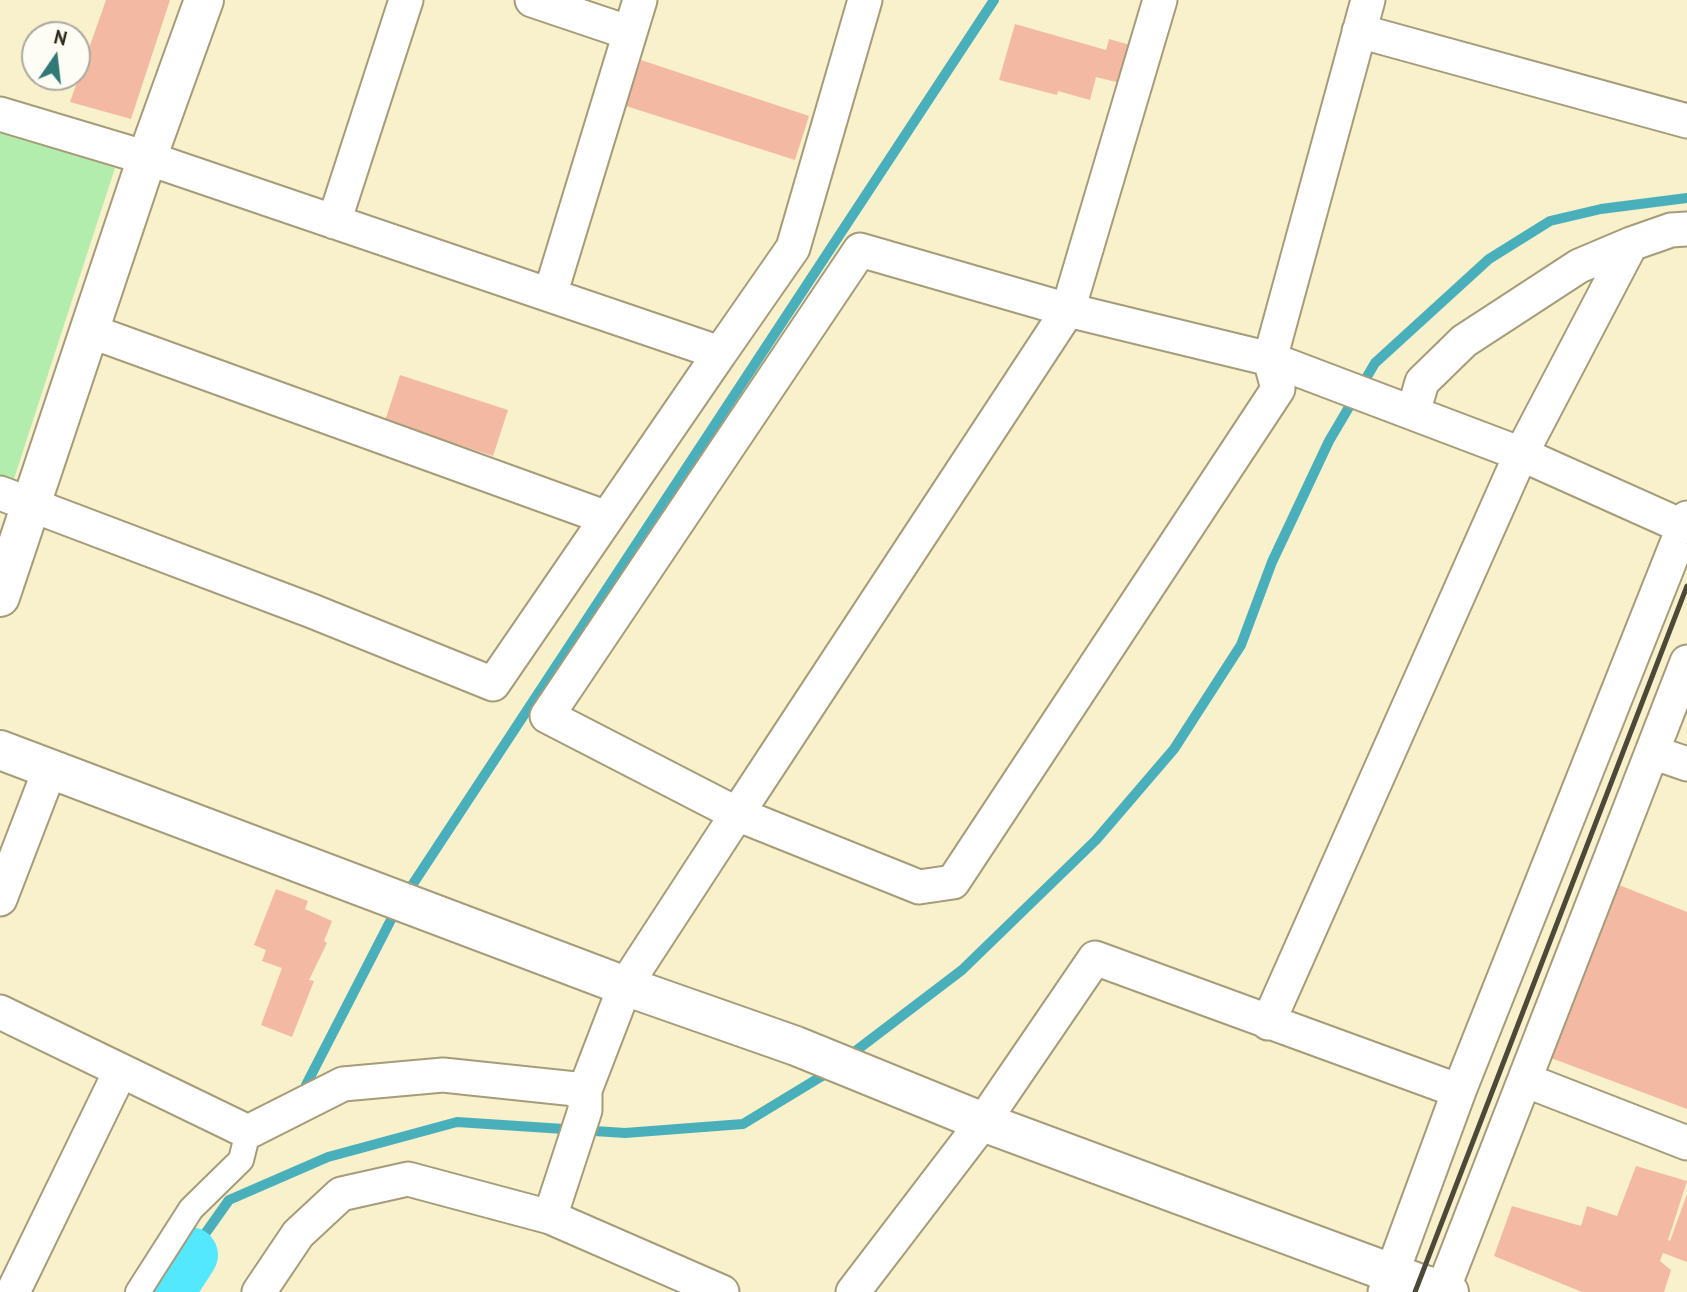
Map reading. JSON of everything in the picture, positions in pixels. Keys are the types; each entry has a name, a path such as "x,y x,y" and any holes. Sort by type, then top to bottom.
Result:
{"street":[{"path":"0,597 16,499 90,331 147,158 204,0"},
{"path":"334,222 406,0"},
{"path":"532,0 630,33"},
{"path":"550,295 640,0"},
{"path":"16,499 312,611 493,684 793,248 865,0"},
{"path":"550,1217 585,1100 625,986 1068,310 1160,0"},
{"path":"1389,1283 1459,1091 1685,523 1521,454 1270,359 1068,310 860,250 547,716 737,814 919,887 953,882 1278,389 1270,359 1364,16 1687,121"},
{"path":"0,114 147,158 720,353"},
{"path":"1406,411 1422,382 1464,341 1579,266 1671,229 1687,229"},
{"path":"1268,1023 1521,454 1631,244"},
{"path":"90,331 607,518"},
{"path":"0,750 625,986 796,1046 1389,1283 1444,1291 1687,662"},
{"path":"1652,752 1687,764"},
{"path":"0,899 50,769"},
{"path":"853,1292 983,1122 1095,958 1459,1091"},
{"path":"0,1012 248,1132"},
{"path":"13,1292 120,1072"},
{"path":"138,1292 191,1209 241,1160 248,1132 343,1084 443,1075 585,1100"},
{"path":"1525,1080 1687,1143"},
{"path":"259,1292 298,1234 341,1194 408,1179 550,1217 722,1292"}],"green space":[{"path":"0,131 115,168 12,485 0,481"}],"building":[{"path":"106,0 170,0 131,119 70,102 74,91 91,91 91,42"},
{"path":"1015,24 1106,50 1109,39 1130,45 1120,83 1096,77 1090,100 1058,91 1057,95 999,80"},
{"path":"641,60 809,116 795,160 626,106"},
{"path":"400,375 508,410 493,456 385,421"},
{"path":"1619,885 1687,912 1687,1109 1551,1058"},
{"path":"276,889 308,901 305,909 332,921 324,941 327,943 309,980 314,981 292,1037 261,1025 282,968 262,961 266,950 254,945"},
{"path":"1636,1166 1687,1181 1668,1240 1670,1241 1687,1194 1687,1262 1663,1253 1660,1261 1671,1270 1664,1292 1582,1292 1494,1256 1512,1206 1581,1226 1587,1206 1617,1216"}],"waterway":[{"path":"405,896 994,0"},
{"path":"849,1056 962,970 1096,840 1174,749 1241,645 1272,562 1329,441 1375,363 1489,259 1550,221 1601,209 1687,198"},
{"path":"306,1085 397,908"},
{"path":"190,1255 229,1200 328,1157 457,1122 625,1133 743,1124 832,1070"},
{"path":"166,1292 190,1255"}],"railway":[{"path":"1415,1292 1687,586"}]}
